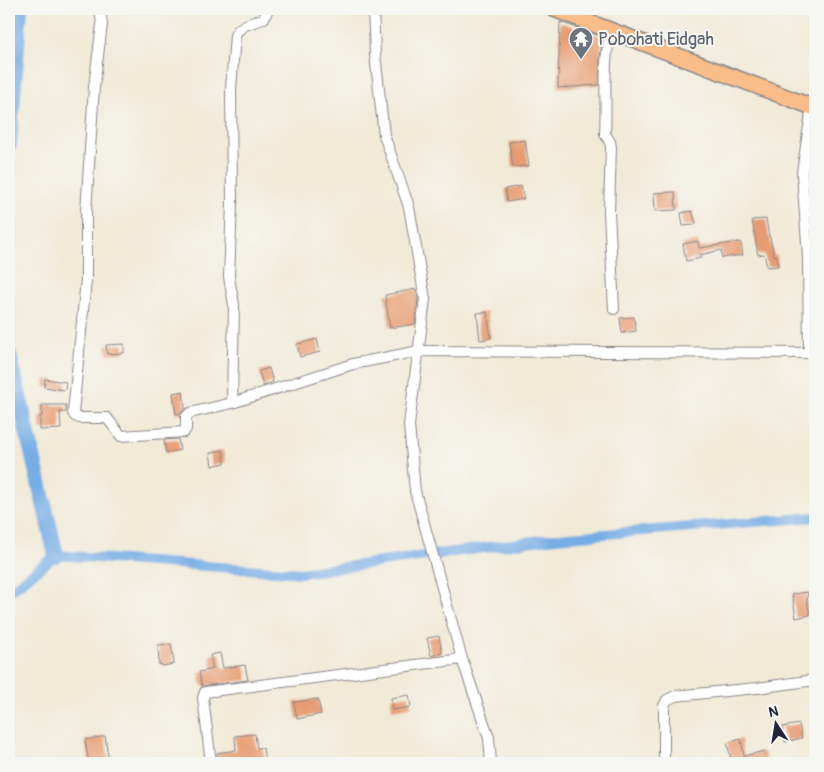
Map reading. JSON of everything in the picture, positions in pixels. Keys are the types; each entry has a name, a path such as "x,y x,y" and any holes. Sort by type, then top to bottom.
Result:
{"highway":[{"path":"554,9 813,107"}],"street":[{"path":"100,9 102,24 94,87 86,212 86,280 74,413 79,418 107,418 121,436 184,432 187,414 232,404 353,364 419,351 812,353 802,173 813,107"},
{"path":"232,404 234,306 229,276 232,204 231,89 235,35 243,26 264,18 268,9"},
{"path":"373,9 384,135 409,207 425,299 409,425 415,492 462,659 488,738 491,763"},
{"path":"611,31 606,62 605,134 611,147 609,212 614,309"},
{"path":"210,763 203,698 205,692 462,659"},
{"path":"664,763 664,706 667,700 675,696 815,680"}],"building":[{"name":"Pobohati Eidgah","path":"560,22 603,37 599,85 558,88"},
{"path":"525,140 529,166 513,167 509,142"},
{"path":"521,186 524,199 507,202 505,189"},
{"path":"675,192 676,210 655,211 654,193"},
{"path":"692,211 696,224 683,226 681,213"},
{"path":"766,219 774,256 777,255 778,266 767,267 764,254 758,255 752,220"},
{"path":"698,241 699,248 739,242 741,243 743,255 722,258 721,250 700,255 701,258 686,261 683,244"},
{"path":"416,289 418,299 415,324 390,328 385,295"},
{"path":"487,312 491,338 480,340 477,313"},
{"path":"634,317 636,331 622,333 620,318"},
{"path":"317,339 320,352 300,357 297,344"},
{"path":"124,344 124,353 107,354 106,345"},
{"path":"269,368 273,382 263,386 259,371"},
{"path":"45,379 66,382 65,390 44,387"},
{"path":"183,391 185,408 181,413 176,414 173,393"},
{"path":"42,405 66,405 66,412 60,412 61,429 40,430"},
{"path":"178,439 180,450 166,453 164,440"},
{"path":"223,450 225,463 212,466 210,453"},
{"path":"808,592 807,601 810,615 796,618 792,594"},
{"path":"439,636 442,653 431,656 427,638"},
{"path":"171,644 174,664 162,666 159,664 158,645"},
{"path":"220,653 223,668 245,665 248,680 202,686 199,672 213,669 210,655"},
{"path":"409,695 411,707 392,710 391,698"},
{"path":"318,699 321,714 297,719 294,702"},
{"path":"799,724 802,738 785,742 782,727"},
{"path":"255,734 257,748 263,748 265,763 219,763 217,753 236,750 235,736"},
{"path":"105,736 109,762 89,763 85,740"},
{"path":"741,739 744,756 764,751 767,763 732,763 727,743"}],"waterway":[{"path":"9,144 20,9"},
{"path":"9,354 56,555"},
{"path":"9,592 56,555 301,573 556,538 815,517"}],"place":[{"name":"Pobohati Eidgah","path":"581,60"}]}
